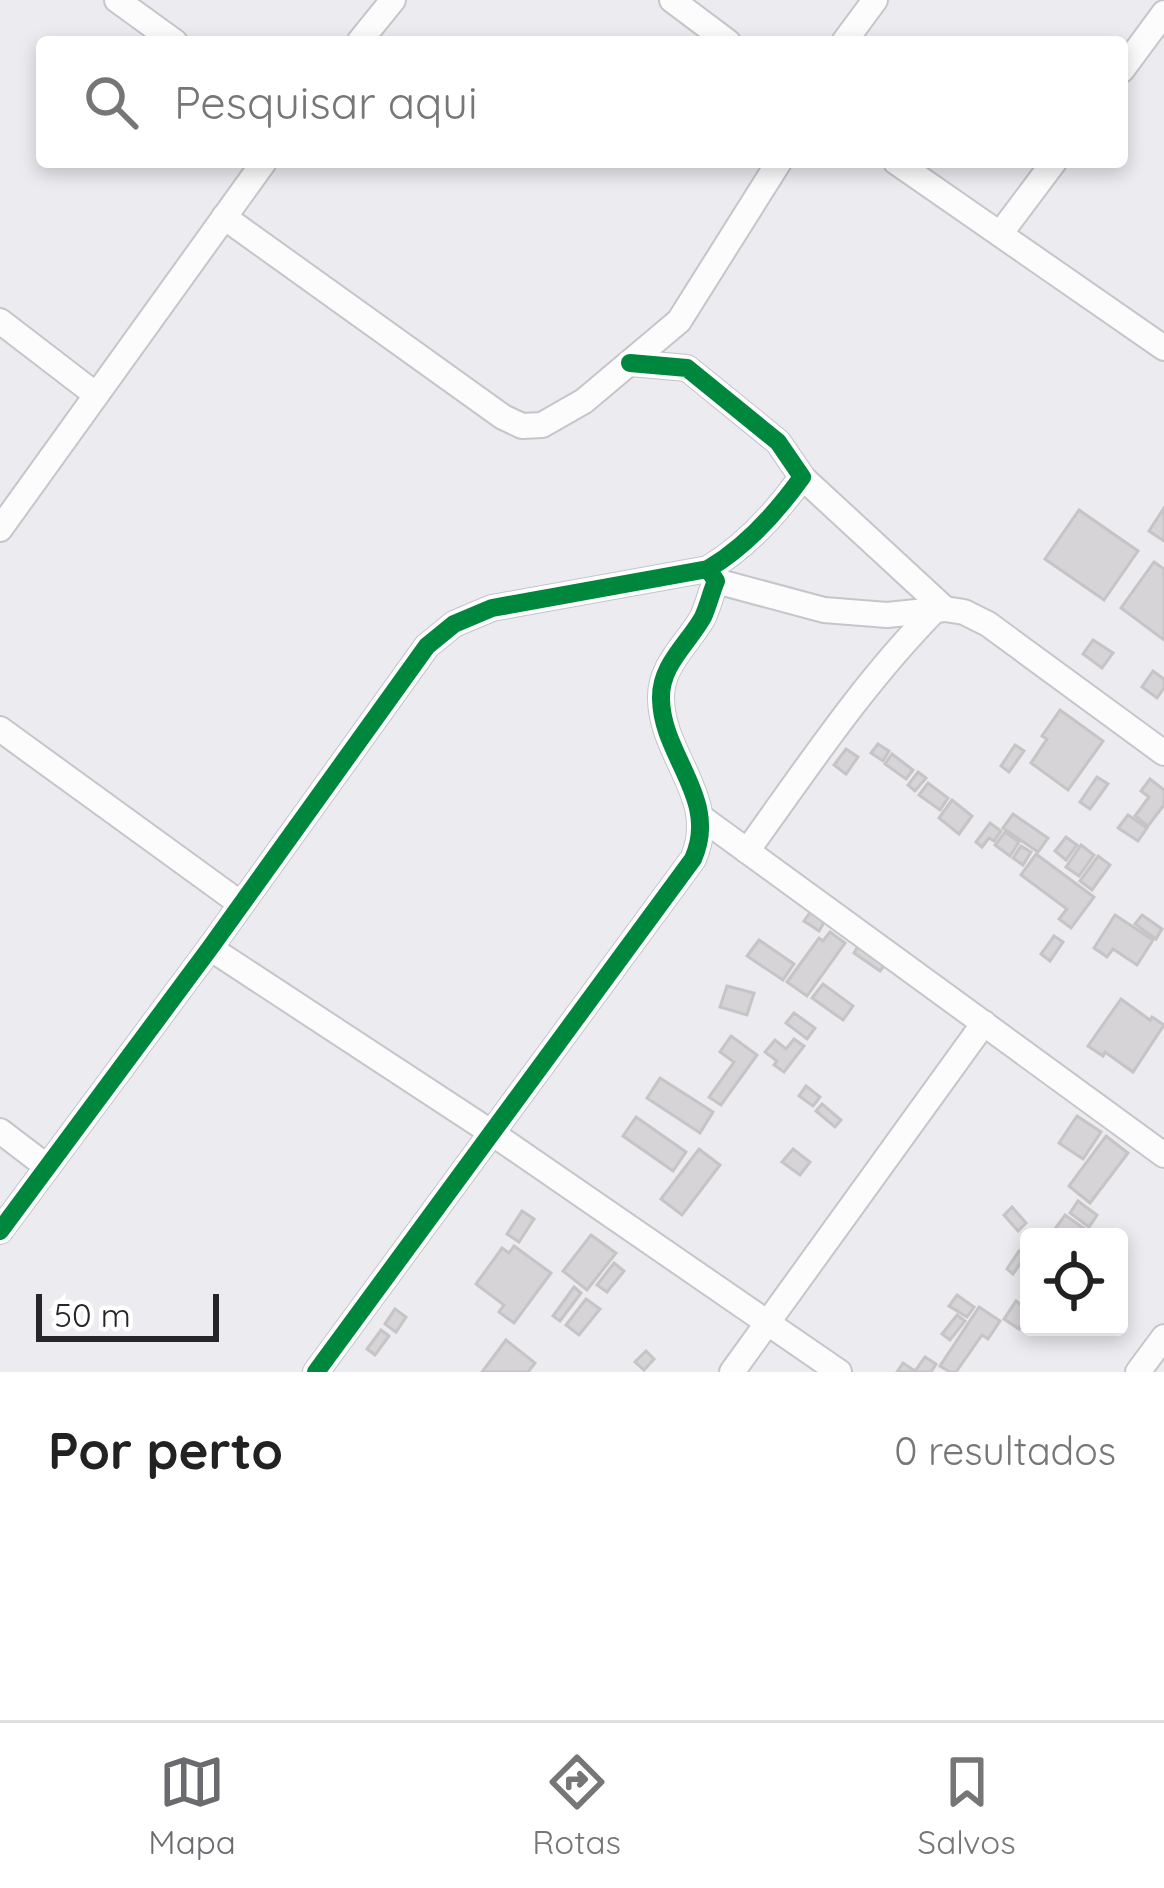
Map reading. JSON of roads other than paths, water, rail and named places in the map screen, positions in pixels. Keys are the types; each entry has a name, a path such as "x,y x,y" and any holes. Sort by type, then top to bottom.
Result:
{"street":[{"path":"117,0 167,36"},
{"path":"364,36 393,0"},
{"path":"672,0 720,36"},
{"path":"848,36 875,0"},
{"path":"1128,62 1164,13"},
{"path":"0,529 260,168"},
{"path":"224,217 503,417 522,426 542,425 584,401 679,321 775,168"},
{"path":"905,168 1164,348"},
{"path":"1000,234 1050,168"},
{"path":"0,321 95,394"},
{"path":"679,321 687,368"},
{"path":"630,363 687,368 778,442 802,478 940,610"},
{"path":"316,1372 693,860 702,839 702,818 667,726 660,701 663,682 674,656 703,616 712,575 802,478"},
{"path":"0,1231 427,646 454,624 492,608 712,575 803,606 887,615 964,612 988,624 1164,753"},
{"path":"703,616 758,594"},
{"path":"747,851 896,649 940,610"},
{"path":"0,729 241,904"},
{"path":"702,818 1164,1155"},
{"path":"210,947 492,1133 839,1372"},
{"path":"732,1372 984,1023"},
{"path":"0,1132 46,1166"},
{"path":"1138,1372 1164,1336"}]}
